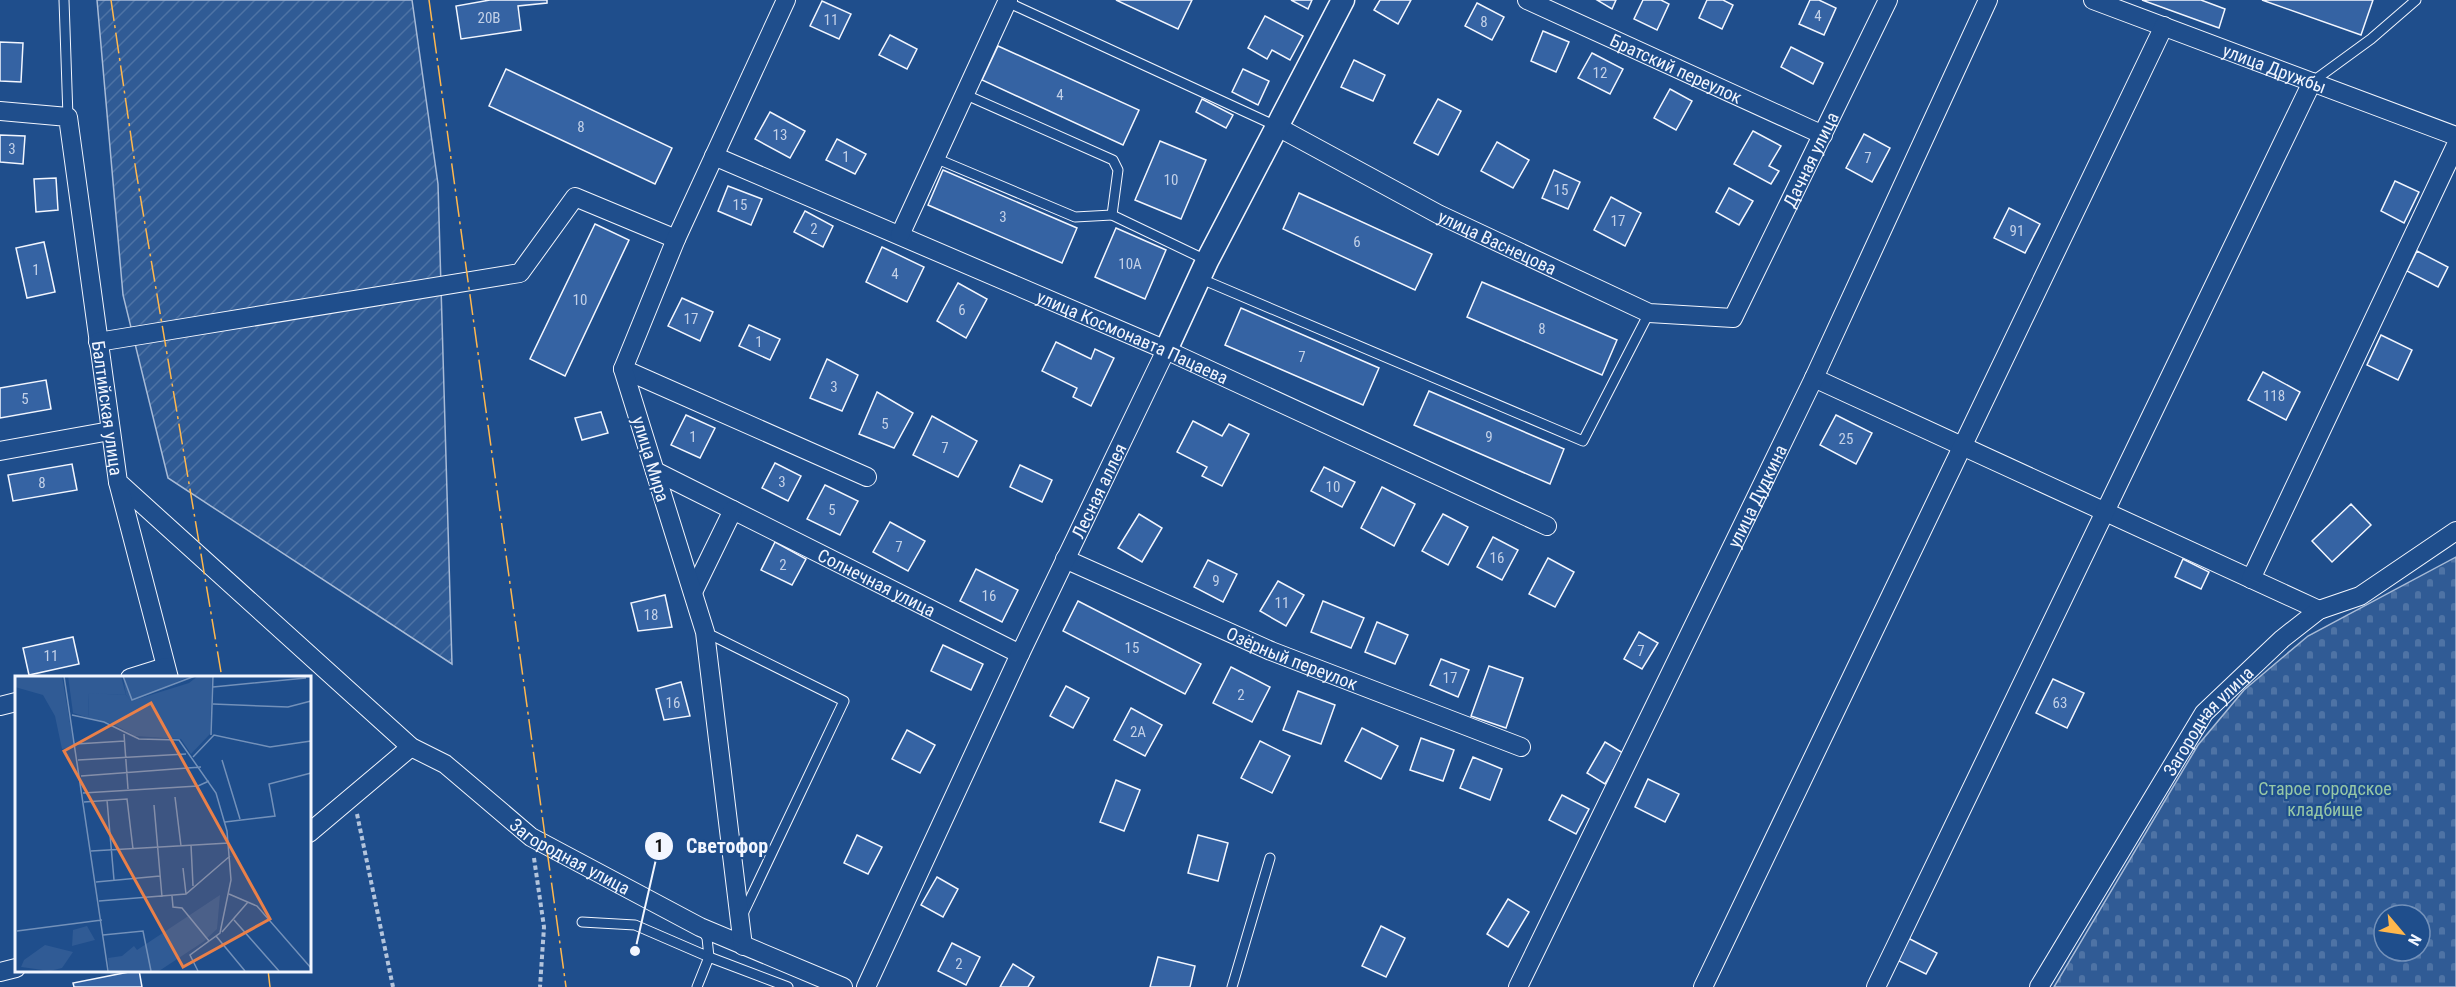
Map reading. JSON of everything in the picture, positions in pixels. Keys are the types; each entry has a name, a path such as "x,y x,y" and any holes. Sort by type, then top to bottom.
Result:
{"street":[{"path":"786,0 676,239 623,369 867,477"},
{"name":"Лесная аллея","path":"866,987 1020,654 1203,269 1343,0"},
{"name":"Братский переулок","path":"1527,0 1823,135"},
{"name":"Дачная улица","path":"1733,318 1888,0"},
{"name":"улица Дудкина","path":"1518,987 1814,378 1988,0"},
{"name":"улица Дружбы","path":"2093,0 2456,136"},
{"path":"900,235 1007,1"},
{"path":"1703,987 2164,26"},
{"path":"1876,987 2312,82"},
{"path":"0,111 68,117"},
{"name":"Балтийская улица","path":"68,117 118,482 411,747"},
{"name":"улица Васнецова","path":"1276,126 1438,214 1649,313 1733,318"},
{"path":"2251,579 2456,145"},
{"name":"улица Космонавта Пацаева","path":"714,156 1166,351 1548,526"},
{"path":"98,342 520,273 575,197 676,239"},
{"name":"улица Мира","path":"623,369 705,632 743,946"},
{"path":"1814,378 2319,610"},
{"path":"0,451 110,431"},
{"name":"Солнечная улица","path":"655,471 1020,654"},
{"path":"118,482 167,673 145,676"},
{"path":"693,592 734,510"},
{"name":"Загородная улица","path":"2039,987 2204,713 2282,639 2319,610 2360,596 2456,531"},
{"name":"Озёрный переулок","path":"1065,559 1271,651 1521,747"},
{"path":"0,706 15,702"},
{"path":"310,832 411,747"},
{"name":"Загородная улица","path":"411,747 445,764 531,837 700,927 843,987"},
{"path":"0,972 15,968"}],"lane":[{"path":"64,0 68,117"},
{"path":"2312,82 2371,39 2416,0"},
{"path":"1007,1 1276,126"},
{"path":"964,94 1113,160 1119,170 1112,215"},
{"path":"935,158 1075,217 1112,215 1203,269 1583,441 1649,313"},
{"path":"705,632 844,701 741,918"},
{"path":"1232,987 1270,858"},
{"path":"582,922 635,925 770,984 788,987"},
{"path":"697,987 709,957 707,938 700,927"}],"path":[{"path":"353,796 393,987"},
{"path":"531,837 544,927 540,987"}],"green space":[{"path":"97,0 412,0 438,184 452,664 168,478 123,295"},
{"name":"Старое городское кладбище","path":"2456,557 2456,987 2054,987 2198,745 2244,690 2308,636"}],"building":[{"path":"490,0 547,0 547,3 518,6 521,30 461,39 456,6"},
{"path":"1116,0 1192,0 1178,29"},
{"path":"1291,0 1312,0 1308,9"},
{"path":"1380,0 1411,0 1398,24 1374,10"},
{"path":"1597,0 1616,0 1612,9"},
{"path":"1643,0 1661,0 1669,4 1657,30 1634,19"},
{"path":"1707,0 1723,0 1733,5 1722,29 1699,18"},
{"path":"1810,0 1819,0 1836,8 1824,35 1799,24"},
{"path":"2142,0 2201,0 2225,9 2219,28"},
{"path":"2262,0 2373,0 2361,35"},
{"path":"822,1 851,14 839,39 810,26"},
{"path":"1477,3 1504,17 1492,40 1465,26"},
{"path":"1265,16 1303,36 1290,60 1272,50 1267,59 1248,48"},
{"path":"1543,31 1569,42 1556,72 1531,61"},
{"path":"890,35 917,49 907,69 879,55"},
{"path":"0,42 23,43 21,82 0,81"},
{"path":"998,46 1139,110 1123,145 982,80"},
{"path":"1791,47 1823,63 1813,84 1781,67"},
{"path":"1592,53 1623,69 1610,94 1578,78"},
{"path":"1354,60 1385,75 1373,101 1341,87"},
{"path":"506,69 672,148 655,184 489,106"},
{"path":"1243,69 1269,81 1258,105 1232,92"},
{"path":"1670,89 1692,101 1676,130 1654,118"},
{"path":"1202,99 1233,115 1226,128 1196,112"},
{"path":"1438,99 1461,111 1438,155 1414,143"},
{"path":"770,112 805,131 790,158 755,139"},
{"path":"1753,131 1781,146 1769,166 1779,171 1771,184 1734,164"},
{"path":"1864,134 1890,148 1872,182 1846,168"},
{"path":"0,135 25,136 23,164 0,162"},
{"path":"837,139 866,154 855,174 826,160"},
{"path":"1160,141 1206,160 1181,219 1135,200"},
{"path":"1497,142 1529,160 1513,188 1481,171"},
{"path":"943,170 1077,228 1062,263 928,205"},
{"path":"1554,170 1580,182 1568,209 1542,198"},
{"path":"56,178 58,210 36,212 34,179"},
{"path":"2395,181 2419,192 2404,223 2381,211"},
{"path":"728,186 762,199 751,225 718,211"},
{"path":"1729,188 1753,201 1739,225 1716,212"},
{"path":"1299,193 1432,254 1415,290 1283,229"},
{"path":"1611,197 1641,213 1625,246 1594,230"},
{"path":"2009,208 2040,224 2025,253 1994,238"},
{"path":"805,211 833,226 823,247 794,232"},
{"path":"595,224 629,240 565,376 530,359"},
{"path":"1116,228 1166,250 1145,299 1095,277"},
{"path":"44,242 55,292 27,298 16,248"},
{"path":"882,247 924,267 907,302 866,282"},
{"path":"2417,251 2448,267 2438,287 2407,271"},
{"path":"1482,282 1617,340 1602,375 1467,317"},
{"path":"958,283 987,299 966,338 937,321"},
{"path":"682,298 713,312 700,341 668,326"},
{"path":"1241,308 1379,368 1363,405 1225,345"},
{"path":"749,325 780,339 770,360 739,346"},
{"path":"2381,335 2412,350 2398,380 2367,365"},
{"path":"1056,342 1091,359 1095,349 1114,358 1091,406 1073,397 1077,388 1042,371"},
{"path":"827,359 858,375 842,411 810,398"},
{"path":"2263,372 2300,392 2286,420 2248,400"},
{"path":"46,380 51,409 0,418 0,388"},
{"path":"1429,391 1564,449 1550,484 1414,425"},
{"path":"877,392 913,413 894,448 859,434"},
{"path":"601,412 608,433 582,440 575,418"},
{"path":"686,415 715,428 700,458 671,445"},
{"path":"1836,415 1872,433 1856,464 1820,445"},
{"path":"932,416 977,441 958,477 913,455"},
{"path":"1193,421 1222,436 1229,424 1249,434 1222,486 1202,476 1207,467 1177,452"},
{"path":"775,463 801,476 788,501 762,488"},
{"path":"72,464 77,490 13,501 8,475"},
{"path":"1020,465 1052,480 1042,502 1010,487"},
{"path":"1324,467 1355,482 1342,507 1311,491"},
{"path":"825,485 858,501 840,535 807,519"},
{"path":"1382,487 1415,504 1394,546 1361,528"},
{"path":"2351,504 2371,525 2332,562 2312,541"},
{"path":"1139,514 1162,528 1142,562 1118,548"},
{"path":"1443,514 1468,527 1448,565 1422,551"},
{"path":"890,522 925,541 908,571 873,552"},
{"path":"1493,537 1518,550 1502,580 1477,567"},
{"path":"775,542 806,559 792,585 761,570"},
{"path":"1548,558 1574,572 1555,607 1529,594"},
{"path":"2183,559 2209,572 2201,589 2175,577"},
{"path":"1208,560 1237,574 1223,602 1194,587"},
{"path":"976,569 1018,590 1002,622 960,601"},
{"path":"1278,581 1304,595 1286,626 1260,611"},
{"path":"665,595 672,627 638,631 631,603"},
{"path":"1078,601 1201,664 1185,694 1063,631"},
{"path":"1323,601 1364,618 1351,648 1311,632"},
{"path":"1377,622 1408,635 1395,664 1365,652"},
{"path":"1639,632 1658,643 1642,669 1624,659"},
{"path":"73,637 79,664 29,675 23,648"},
{"path":"943,645 983,664 971,690 931,671"},
{"path":"1441,659 1469,670 1458,697 1430,685"},
{"path":"1489,666 1523,678 1506,728 1471,716"},
{"path":"1231,667 1270,687 1252,722 1213,703"},
{"path":"2053,679 2084,693 2067,728 2036,713"},
{"path":"681,682 690,716 664,720 656,689"},
{"path":"1066,686 1089,698 1073,728 1050,716"},
{"path":"1298,691 1335,705 1321,744 1283,730"},
{"path":"1131,708 1162,725 1145,756 1114,740"},
{"path":"1362,728 1398,746 1381,779 1345,761"},
{"path":"907,730 935,745 920,773 892,759"},
{"path":"1421,738 1454,750 1443,781 1410,770"},
{"path":"1260,741 1290,756 1272,793 1241,778"},
{"path":"1605,742 1623,753 1605,784 1587,773"},
{"path":"1473,757 1502,769 1490,800 1460,788"},
{"path":"1648,779 1679,794 1665,822 1635,807"},
{"path":"1116,780 1140,790 1124,831 1100,822"},
{"path":"1562,795 1589,809 1576,834 1549,820"},
{"path":"857,835 882,847 868,874 844,863"},
{"path":"1198,835 1228,843 1218,881 1188,873"},
{"path":"937,877 958,889 943,917 921,905"},
{"path":"1508,899 1529,912 1508,947 1487,934"},
{"path":"1381,926 1405,938 1386,977 1362,966"},
{"path":"1908,938 1937,953 1926,974 1897,960"},
{"path":"952,943 980,957 966,985 938,971"},
{"path":"1158,957 1195,966 1190,987 1150,987"},
{"path":"1013,964 1034,977 1028,987 1000,987"},
{"path":"139,972 142,987 74,987 73,983"}],"power":[{"path":"111,0 136,171 222,676"},
{"path":"429,0 566,987"},
{"path":"268,972 270,987"}],"place":[{"name":"Светофор","path":"635,951"}]}
